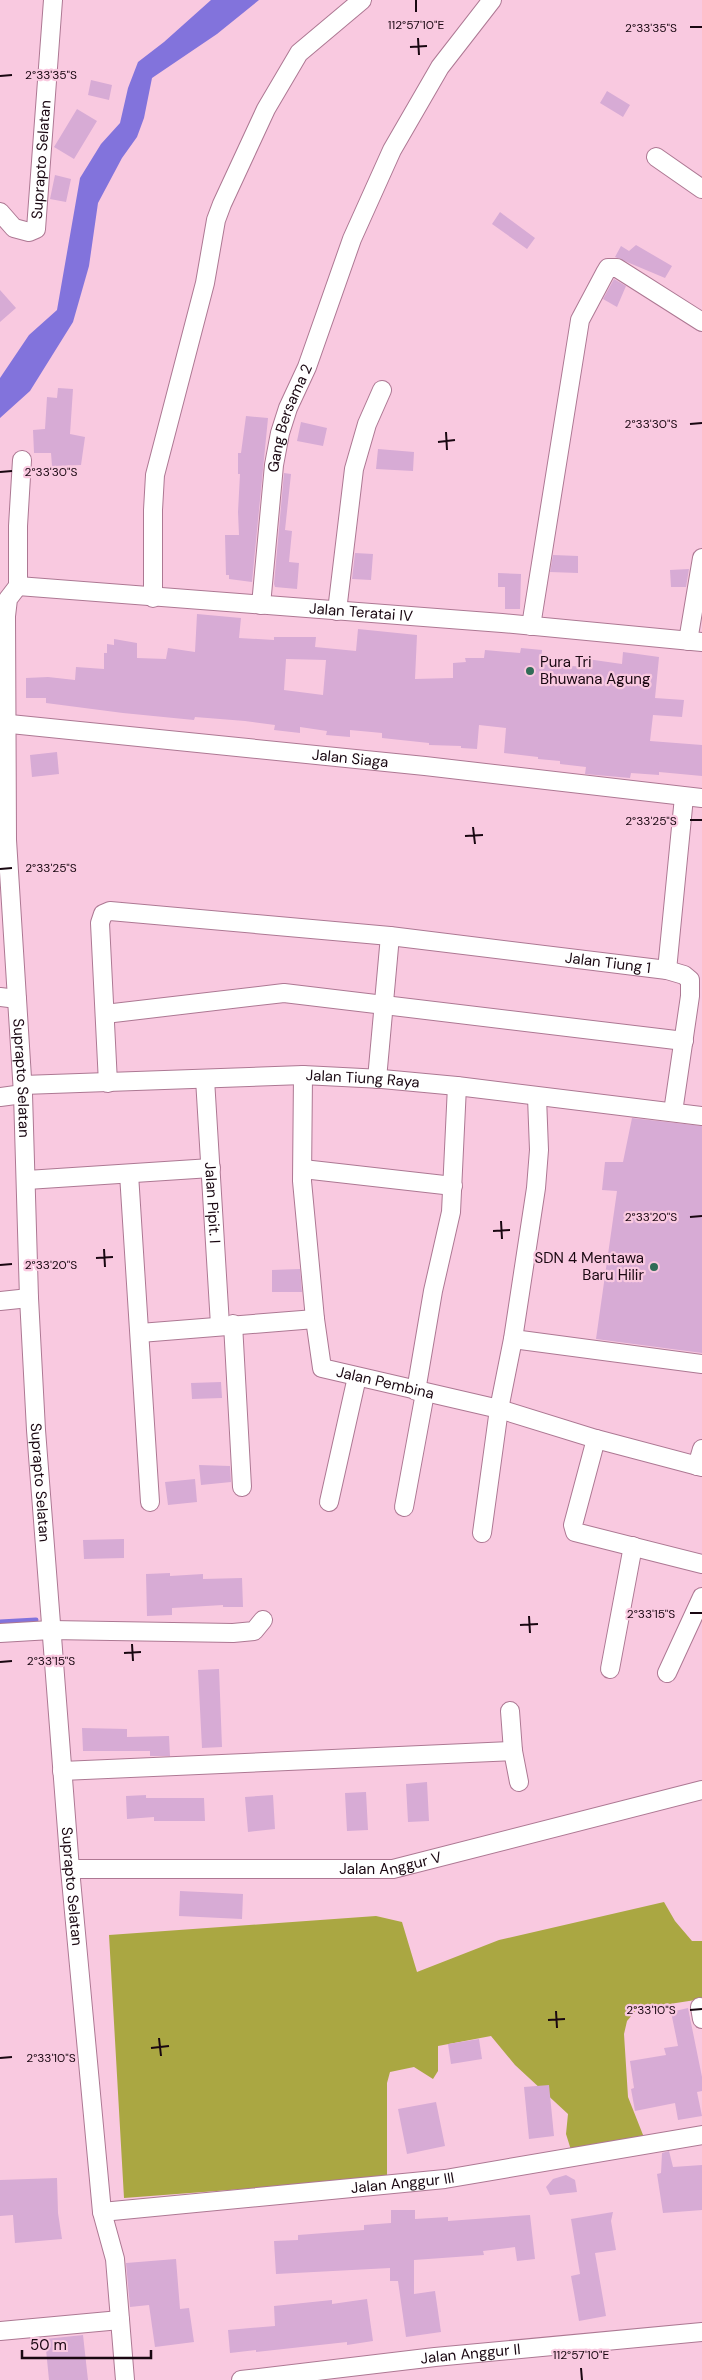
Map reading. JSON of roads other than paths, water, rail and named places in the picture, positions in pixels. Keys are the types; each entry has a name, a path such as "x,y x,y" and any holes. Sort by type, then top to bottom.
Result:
{"street":[{"name":"Suprapto Selatan","path":"0,212 14,228 24,232 36,229 53,0"},
{"path":"153,598 152,510 155,475 205,284 216,220 266,108 299,52 362,0"},
{"name":"Gang Bersama 2","path":"261,605 274,464 280,433 288,408 310,359 352,239 392,150 440,67 492,0"},
{"path":"656,157 702,189"},
{"path":"531,626 580,320 604,273 608,268 616,268 702,322"},
{"path":"337,611 354,469 367,424 382,390"},
{"path":"18,586 18,526 22,460"},
{"path":"695,642 702,558"},
{"name":"Suprapto Selatan","path":"18,586 8,599 6,616 3,724 7,840 8,998 23,1090 29,1298 36,1430 70,1869 102,2212 115,2259 125,2380"},
{"name":"Jalan Teratai IV","path":"18,586 531,626 695,642"},
{"name":"Jalan Siaga","path":"3,724 425,766 702,798"},
{"path":"667,970 684,797"},
{"name":"Jalan Tiung 1","path":"105,1014 100,923 103,914 110,911 390,936 667,970 696,980 690,996 673,1112"},
{"path":"377,1079 390,936"},
{"path":"108,1083 105,1014 269,994 284,993 385,1004 684,1040"},
{"name":"Jalan Tiung Raya","path":"0,1097 23,1090 108,1083 303,1075 457,1086 702,1116"},
{"name":"Jalan Pembina","path":"303,1075 302,1169 315,1319 322,1368 498,1410 596,1439 700,1466"},
{"name":"Jalan Pipit. I","path":"205,1079 211,1168 242,1487"},
{"path":"404,1508 433,1291 448,1235 453,1186 457,1086"},
{"path":"482,1533 498,1410 513,1339 539,1168 537,1097"},
{"path":"26,1180 211,1168"},
{"path":"302,1169 453,1186"},
{"path":"129,1174 150,1502"},
{"path":"0,1301 29,1298"},
{"path":"140,1333 315,1319"},
{"path":"513,1339 702,1364"},
{"path":"329,1502 357,1377"},
{"path":"596,1439 573,1528 578,1533 702,1564"},
{"path":"700,1466 702,1449"},
{"path":"610,1669 633,1546"},
{"path":"666,1673 700,1606"},
{"path":"0,1634 51,1630 232,1633 254,1631 263,1620"},
{"path":"510,1711 513,1751 519,1782"},
{"path":"62,1772 513,1751"},
{"name":"Jalan Anggur V","path":"70,1869 393,1869 702,1790"},
{"name":"Jalan Anggur III","path":"102,2212 445,2179 702,2135"},
{"path":"0,2331 120,2320"},
{"name":"Jalan Anggur II","path":"241,2380 435,2357 702,2332"}],"waterway":[{"path":"0,1622 36,1620"}],"place":[{"name":"Pura Tri Bhuwana Agung","path":"530,671"},
{"name":"SDN 4 Mentawa Baru Hilir","path":"654,1267"}]}
